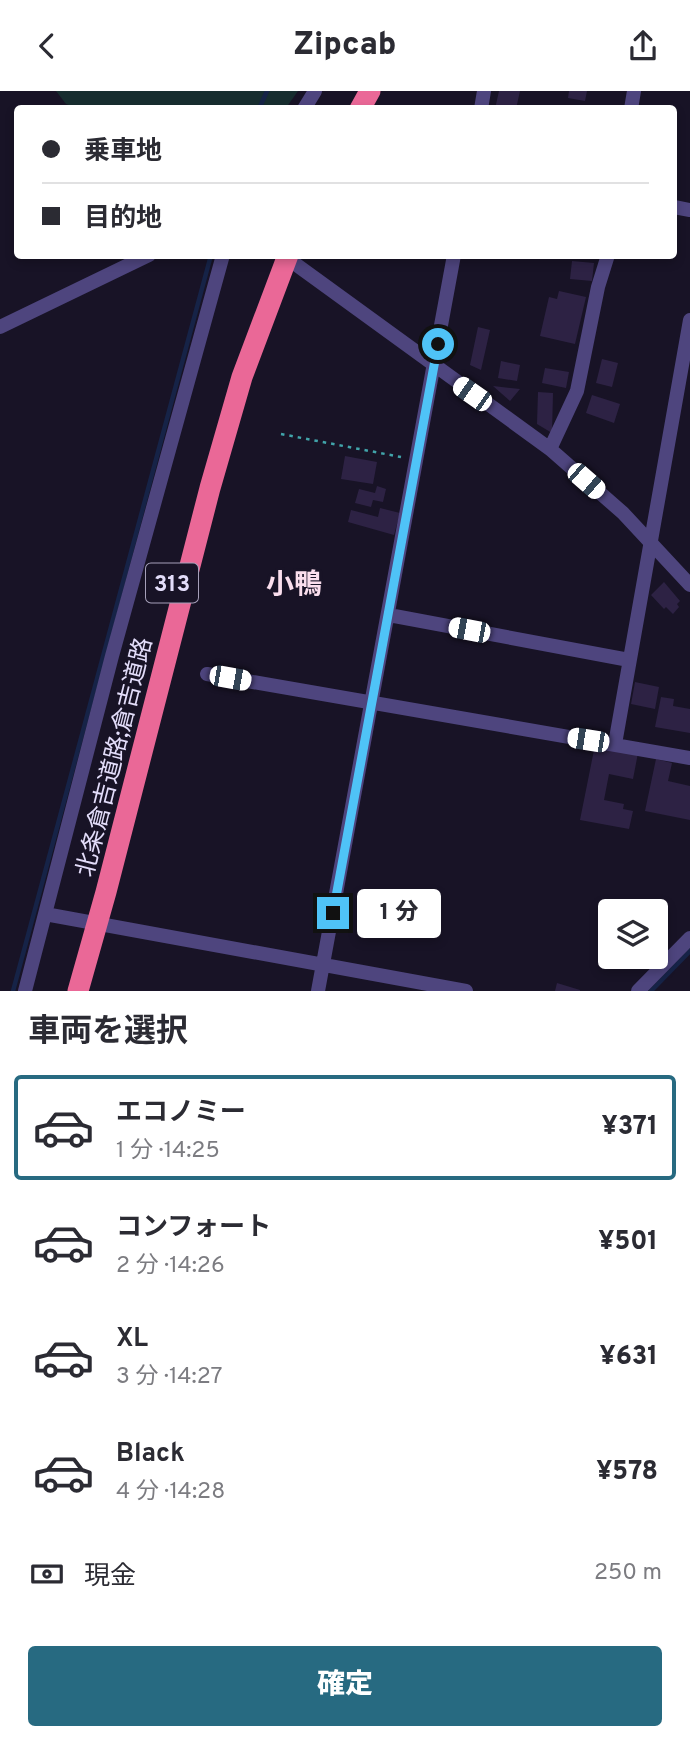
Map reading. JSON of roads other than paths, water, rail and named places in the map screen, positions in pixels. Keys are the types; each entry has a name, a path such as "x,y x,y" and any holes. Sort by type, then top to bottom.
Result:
{"highway":[{"name":"北条倉吉道路;倉吉道路","path":"78,991 100,890 274,259"},
{"name":"北条倉吉道路;倉吉道路","path":"269,284 283,259"},
{"name":"北条倉吉道路;倉吉道路","path":"66,991 100,890"}],"street":[{"path":"0,327 141,259"},
{"path":"24,991 222,259"},
{"path":"290,259 433,366 550,449 623,513 690,585"},
{"path":"318,991 453,259"},
{"path":"550,449 577,391 598,288 607,259"},
{"path":"615,744 690,320"},
{"path":"389,615 629,660"},
{"path":"207,674 372,705 690,758"},
{"path":"45,913 466,991"},
{"path":"638,991 690,938"}],"waterway":[{"path":"261,105 267,91"},
{"path":"13,991 210,259"},
{"path":"651,991 690,951"}],"district":[{"name":"小鴨","path":"294,583"}]}
